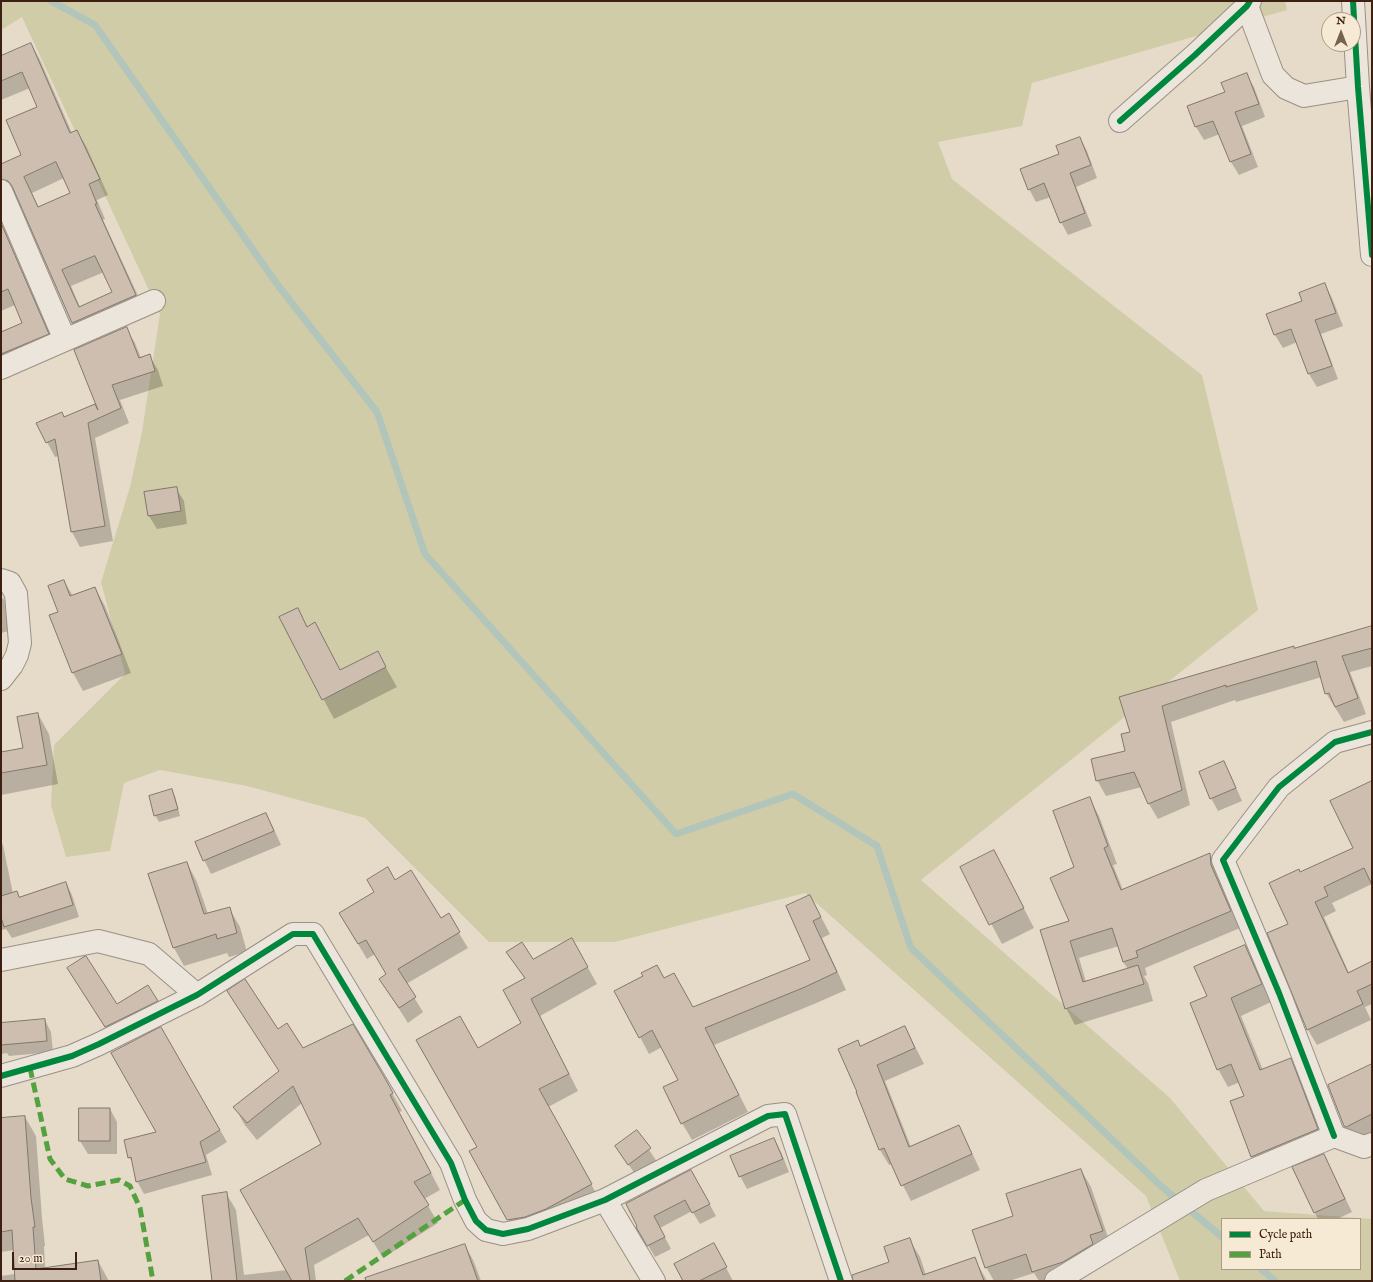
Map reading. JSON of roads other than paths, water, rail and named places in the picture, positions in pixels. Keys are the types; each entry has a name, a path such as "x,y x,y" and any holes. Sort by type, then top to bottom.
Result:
{"street":[{"path":"1353,1 1358,87 1372,255"},
{"path":"1120,121 1195,55 1248,4 1273,75 1286,88 1304,96 1358,87"},
{"path":"1,191 65,340"},
{"path":"1,368 154,301"},
{"path":"1,580 10,583 16,594 20,643 17,655 12,665 1,679"},
{"path":"1334,1136 1279,994 1224,860 1279,787 1335,742 1372,732"},
{"path":"1,1076 72,1056 197,995 292,934 313,934 451,1163 465,1200 476,1221 486,1230 503,1234 528,1229 605,1200 768,1116 785,1114 841,1281"},
{"path":"1,960 98,941 149,954 197,995"},
{"path":"1056,1281 1206,1190 1334,1136 1364,1147 1372,1144"},
{"path":"605,1200 654,1281"}],"waterway":[{"path":"51,1 95,25 277,284 377,412 425,554 676,834 793,794 877,846 911,948 1161,1186 1221,1236"},
{"path":"1262,1270 1275,1281"}]}
